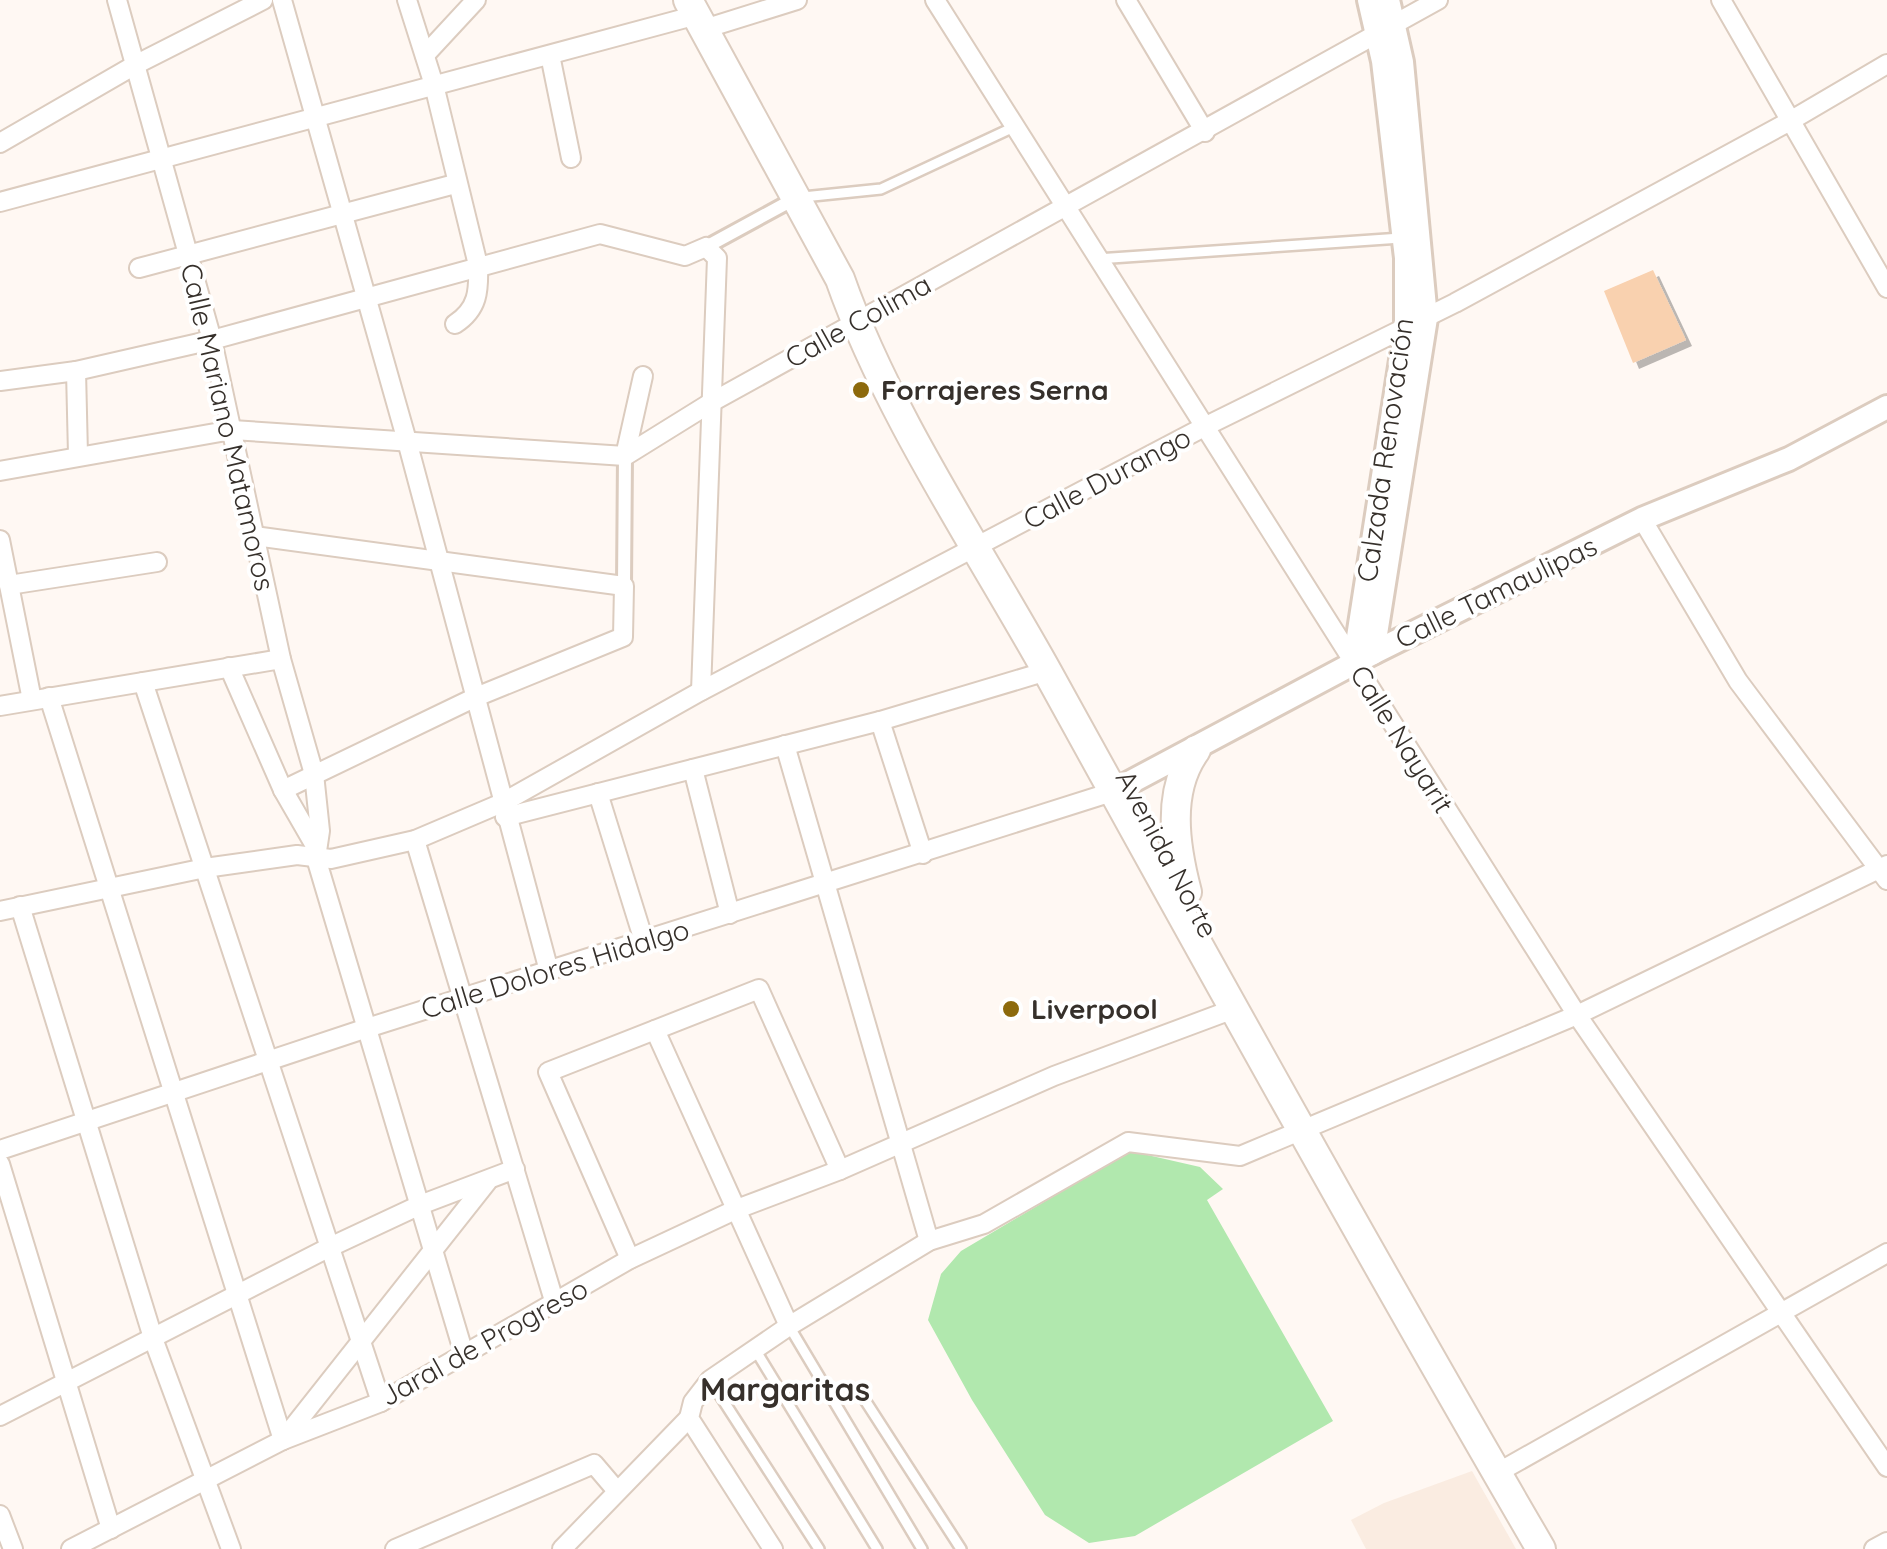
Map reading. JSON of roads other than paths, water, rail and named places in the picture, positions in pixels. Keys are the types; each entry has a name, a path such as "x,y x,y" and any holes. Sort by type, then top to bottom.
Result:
{"main road":[{"path":"697,15 984,544"},
{"name":"Avenida Norte","path":"984,544 1047,670 1187,892 1292,1088 1330,1176 1541,1549"},
{"name":"Avenida Norte","path":"984,544 1121,788 1231,1010 1307,1128"},
{"path":"1187,892 1176,848 1176,807 1186,764 1196,750"},
{"path":"1231,1010 1244,1018 1292,1088"}],"street":[{"name":"Calle Mariano Matamoros","path":"117,0 212,340 281,658 314,774 320,831 316,854"},
{"path":"0,143 134,65 262,0"},
{"path":"282,0 408,441 549,971"},
{"path":"407,0 426,55 478,265 479,295 466,316 455,324"},
{"path":"426,55 476,0"},
{"path":"0,202 158,156 316,118 697,15 796,0"},
{"name":"Calle Nayarit","path":"935,0 1202,428 1364,658 1577,1015 1778,1314 1887,1467"},
{"path":"1126,0 1206,132"},
{"name":"Calzada Renovación","path":"1364,658 1426,278 1385,30 1370,0"},
{"name":"Calzada Renovación","path":"1388,0 1385,30 1416,323"},
{"name":"Calle Colima","path":"625,456 712,402 1206,132 1438,0"},
{"path":"1721,0 1887,288"},
{"path":"550,55 571,158"},
{"name":"Calle Durango","path":"0,910 205,868 414,840 504,810 701,691 1202,428 1416,323 1790,121 1887,64"},
{"path":"139,268 455,184"},
{"path":"0,381 76,371 212,340 600,234 685,256 796,198"},
{"path":"701,691 717,258 706,247"},
{"path":"76,371 78,455"},
{"path":"283,790 476,697 623,637 625,456 643,376"},
{"name":"Calle Tamaulipas","path":"1121,788 1364,658 1642,519 1788,460 1887,407"},
{"path":"0,470 232,430 625,456"},
{"path":"562,1549 689,1418 693,1402 710,1380 789,1326 928,1241 984,1224 1128,1142 1240,1156 1577,1015 1885,871 1738,681 1642,519"},
{"path":"254,536 624,586"},
{"path":"0,540 41,699 110,890 240,1295 282,1440"},
{"path":"9,585 156,562"},
{"path":"0,706 281,658"},
{"path":"229,667 316,854 364,1029 464,1354"},
{"path":"504,810 598,793 880,721 1047,670"},
{"path":"143,682 381,1402"},
{"path":"880,721 923,854"},
{"path":"786,745 928,1241"},
{"path":"693,769 730,914"},
{"name":"Calle Dolores Hidalgo","path":"0,1150 364,1029 1121,788"},
{"path":"598,793 644,941"},
{"path":"414,840 555,1304"},
{"path":"20,906 154,1340 231,1549"},
{"path":"630,1259 548,1072 759,989 840,1170"},
{"name":"Jaral de Progreso","path":"71,1549 204,1484 282,1440 381,1402 630,1259 737,1209 840,1170 1054,1076 1231,1010"},
{"path":"654,1030 789,1326"},
{"path":"0,1164 70,1382 111,1529"},
{"path":"0,1416 328,1248 420,1205 515,1169"},
{"path":"282,1440 489,1180"},
{"path":"1497,1473 1887,1253"},
{"path":"689,1418 773,1549"},
{"path":"395,1549 594,1464 617,1491"},
{"path":"0,1515 12,1549"},
{"path":"1874,1549 1887,1542"}],"lane":[{"path":"796,198 881,189 1014,127"},
{"path":"1097,259 1404,238"},
{"path":"789,1326 922,1549"},
{"path":"756,1351 877,1549"},
{"path":"710,1380 820,1549"},
{"path":"861,1394 961,1549"}],"place":[{"name":"Forrajeres Serna","path":"861,390"},
{"name":"Liverpool","path":"1011,1009"}],"district":[{"name":"Margaritas","path":"785,1390"}]}
